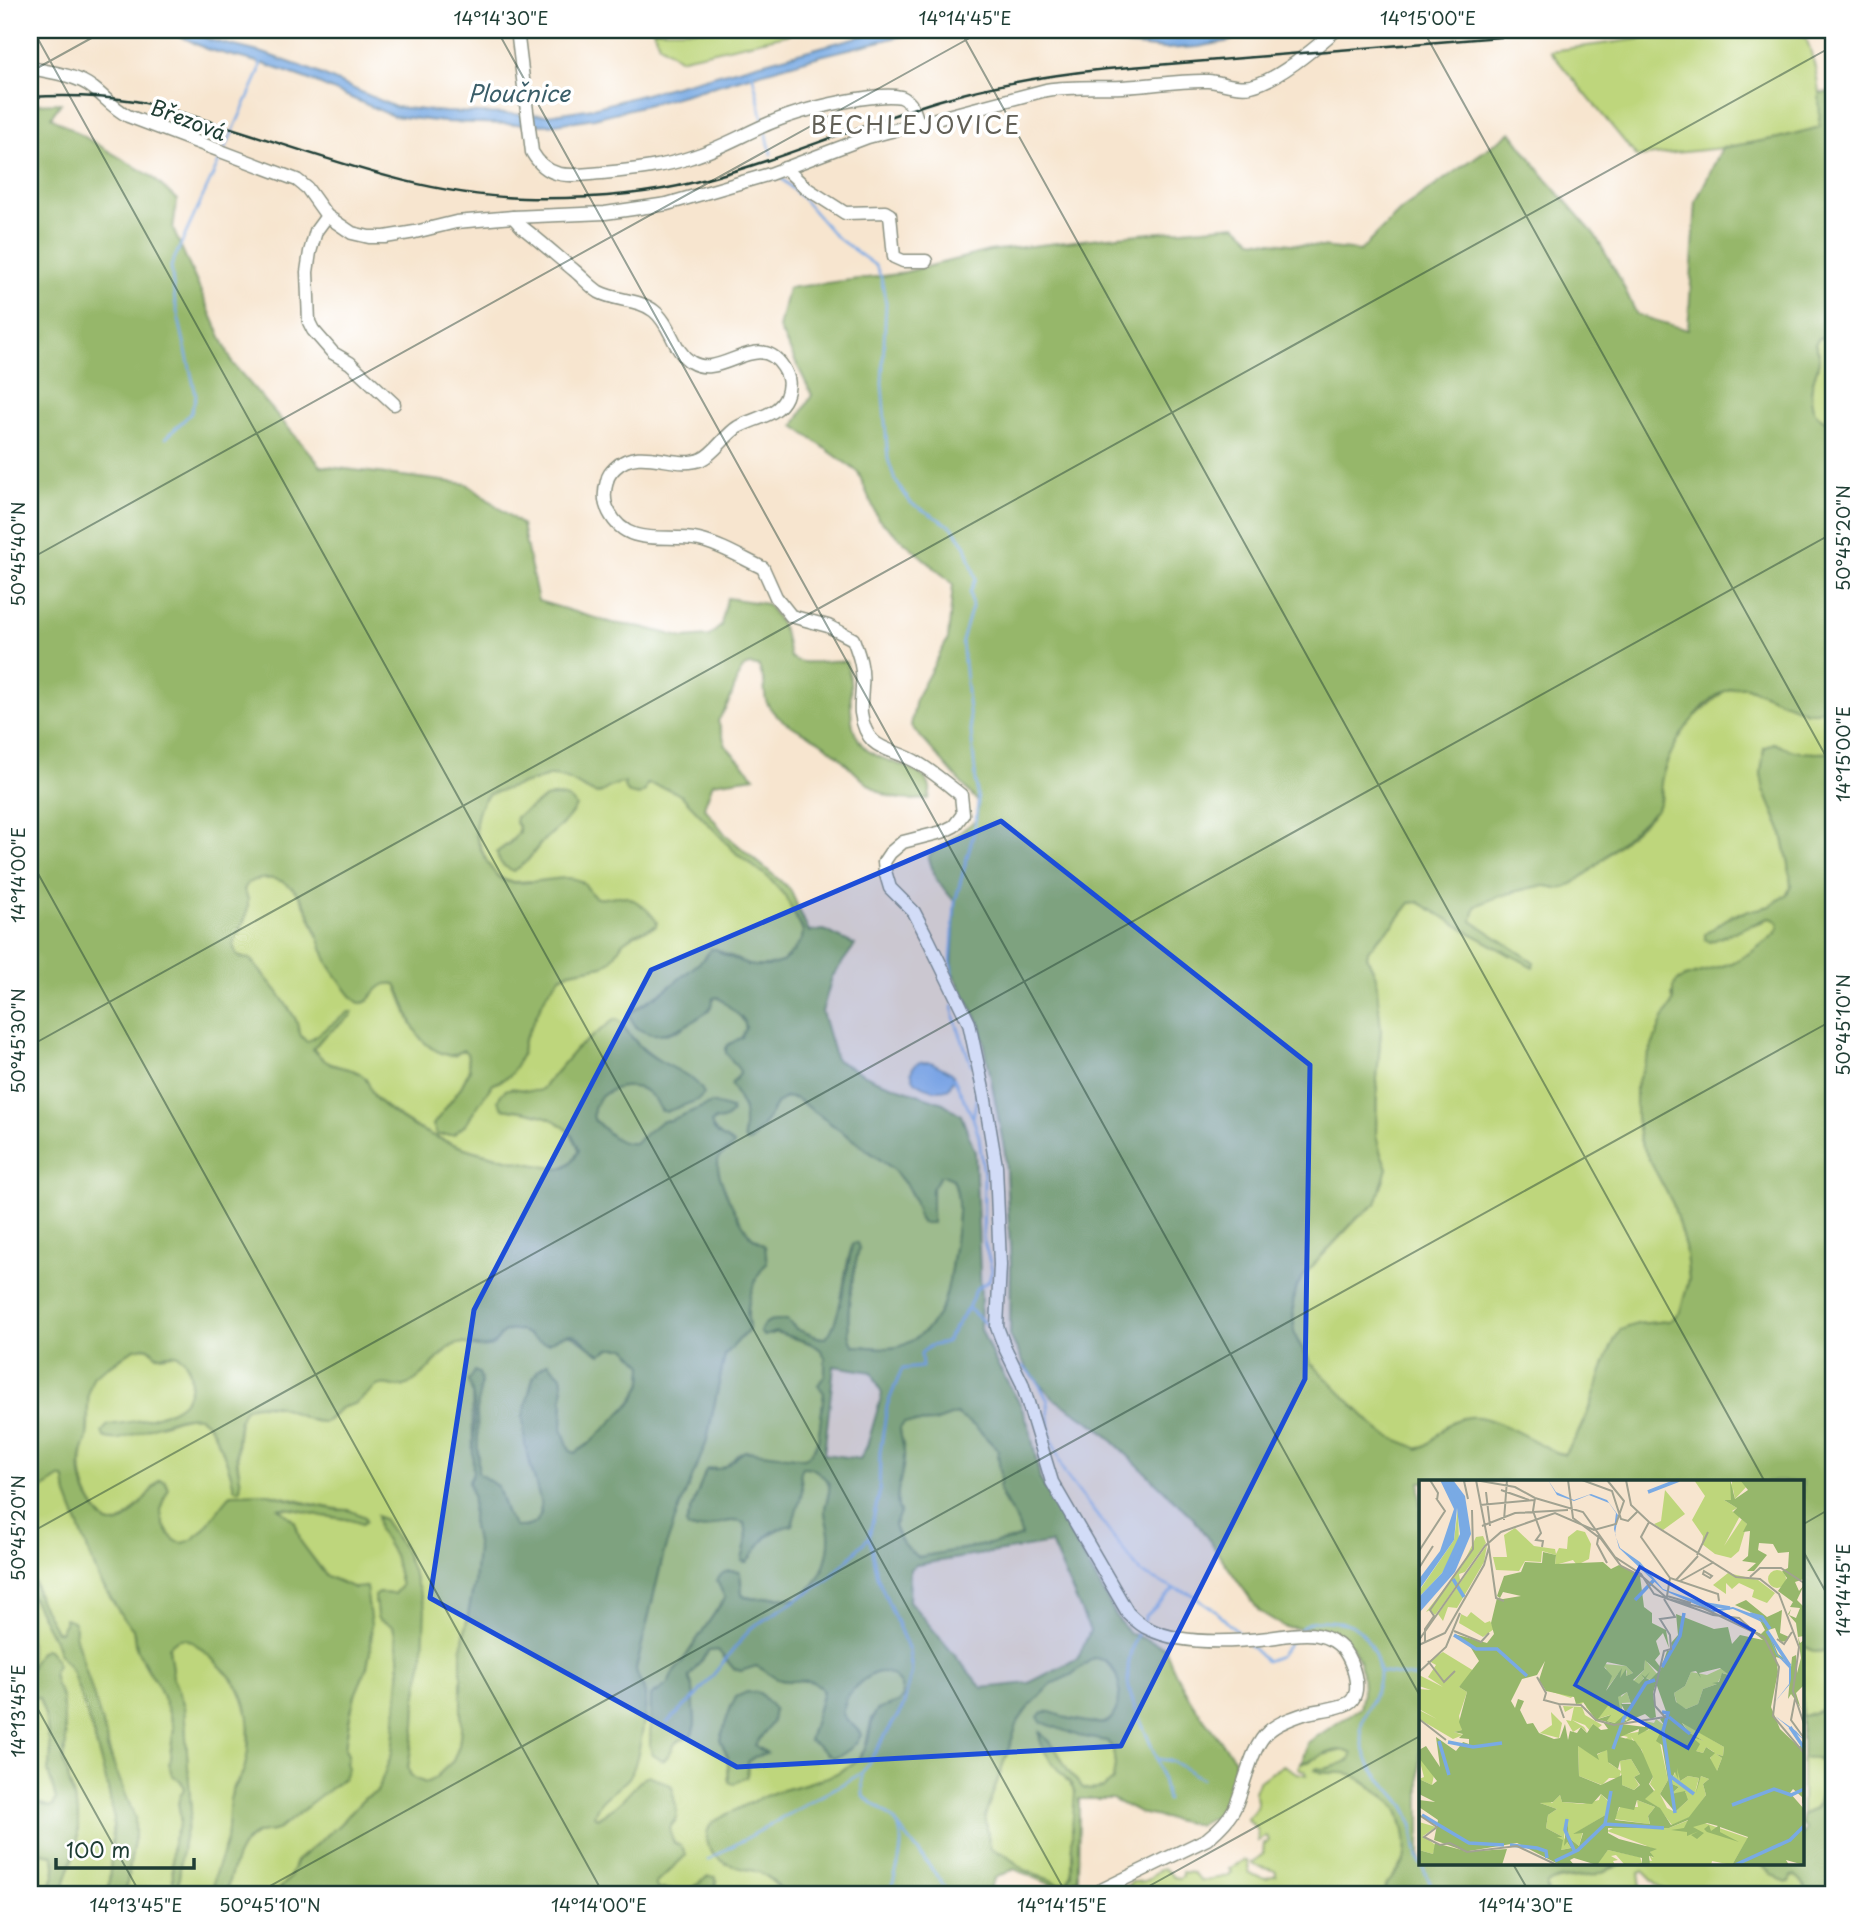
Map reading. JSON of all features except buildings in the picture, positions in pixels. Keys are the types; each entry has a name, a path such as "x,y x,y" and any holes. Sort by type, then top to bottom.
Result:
{"street":[{"path":"517,30 532,152 541,166 560,175 651,168 673,163 713,150 764,126 843,101 883,96 902,97 914,108 918,122"},
{"path":"394,404 350,363 333,354 309,321 307,272 310,252 316,232 327,216 352,233 385,237 456,222 605,213 667,204 785,168 868,137 1020,96 1072,86 1122,87 1210,81 1240,87 1251,86 1266,81 1310,52 1336,30"},
{"name":"Březová","path":"30,68 81,80 114,109 128,116 297,180 307,188 327,216"},
{"path":"785,168 806,188 845,213 886,212 890,215 894,257 903,261 926,261"},
{"path":"513,217 599,291 650,308 663,318 680,351 691,362 702,366 718,364 752,352 766,353 777,358 786,372 790,382 782,406 736,428 703,459 687,462 634,457 618,465 608,475 605,488 606,506 621,529 634,535 699,540 762,568 776,597 791,616 828,626 853,639 862,663 860,710 864,727 872,741 887,751 916,761 961,795 963,814 954,826 942,832 903,842 884,862 885,871 890,888 914,912 969,1023 996,1166 1000,1265 997,1326 1021,1383 1052,1482 1128,1613 1147,1629 1166,1636 1208,1640 1242,1641 1314,1634 1331,1640 1343,1650 1353,1670 1357,1685 1353,1699 1347,1705 1306,1714 1285,1721 1268,1731 1256,1747 1234,1811 1207,1839 1091,1895"}],"highlighted area":[{"path":"1001,821 1310,1065 1305,1379 1121,1746 737,1767 430,1598 474,1310 651,970"}],"green space":[{"path":"653,30 796,30 786,35 679,59 659,44"},
{"path":"1700,30 1703,40 1721,37 1719,30 1730,30 1733,35 1792,31 1806,38 1818,82 1821,127 1722,148 1637,157 1550,51 1646,38 1647,33"},
{"path":"1833,92 1833,347 1824,338 1819,338 1815,344 1819,358 1811,400 1819,417 1833,423 1833,704 1817,712 1807,712 1747,687 1733,688 1719,694 1693,718 1673,749 1662,777 1657,809 1590,871 1565,887 1529,888 1475,907 1472,921 1534,962 1533,967 1418,902 1410,903 1368,951 1367,957 1376,976 1381,1030 1376,1135 1387,1168 1376,1204 1357,1218 1304,1275 1295,1289 1293,1304 1294,1331 1311,1363 1380,1432 1418,1449 1428,1444 1452,1422 1479,1417 1564,1454 1582,1425 1620,1330 1637,1324 1669,1321 1680,1312 1689,1279 1685,1247 1673,1204 1640,1140 1636,1117 1636,1086 1663,1019 1673,1002 1673,987 1677,981 1732,963 1753,951 1775,934 1779,927 1778,922 1768,918 1710,942 1705,939 1705,934 1732,915 1770,906 1787,894 1791,886 1781,830 1764,790 1761,774 1764,748 1774,743 1803,752 1833,752 1833,1650 1815,1652 1804,1646 1804,1480 1419,1480 1419,1866 1614,1866 1594,1875 1551,1882 1546,1886 1548,1895 1386,1895 1385,1886 1403,1864 1406,1851 1398,1810 1386,1797 1353,1775 1315,1770 1330,1768 1350,1760 1352,1754 1346,1751 1333,1751 1302,1762 1307,1743 1360,1708 1362,1675 1360,1662 1352,1646 1335,1634 1321,1629 1285,1627 1259,1611 1194,1519 1099,1428 1053,1398 1028,1371 1010,1336 1011,1265 1005,1153 981,1026 952,972 955,902 936,879 928,856 976,820 978,802 911,726 916,698 948,639 953,584 878,519 858,472 794,426 812,395 779,328 788,288 898,274 989,251 1236,225 1252,240 1360,251 1401,210 1511,132 1543,175 1595,235 1637,315 1688,330 1696,201 1722,148 1820,127 1819,93"},
{"path":"61,103 51,117 151,176 177,200 173,229 233,364 321,466 467,484 522,525 538,601 612,623 642,627 684,638 709,636 721,626 727,598 767,604 784,631 790,657 803,662 846,662 852,719 859,741 874,754 921,775 930,788 929,799 896,798 878,791 820,741 786,723 772,711 766,701 759,666 749,665 739,674 730,700 718,721 726,746 755,777 713,783 704,807 726,835 790,889 809,932 824,930 855,945 832,977 822,1012 836,1060 873,1079 943,1103 961,1115 975,1152 980,1327 1030,1429 1040,1479 1118,1619 1129,1633 1165,1647 1186,1692 1235,1759 1230,1797 1218,1815 1198,1825 1139,1813 1112,1799 1079,1799 1078,1878 1059,1888 1014,1869 995,1878 986,1895 786,1895 765,1875 727,1863 712,1852 707,1835 714,1821 773,1793 823,1779 847,1768 864,1751 877,1710 897,1703 903,1697 898,1681 890,1674 879,1672 866,1678 852,1690 842,1712 861,1735 849,1749 834,1758 809,1741 823,1692 820,1686 810,1681 777,1679 756,1666 741,1671 734,1669 718,1650 709,1651 689,1677 693,1688 695,1724 692,1734 676,1742 663,1761 653,1755 650,1747 651,1696 668,1684 725,1598 717,1581 721,1575 729,1571 740,1572 742,1595 753,1599 798,1599 818,1579 828,1552 829,1533 825,1511 829,1484 818,1472 803,1467 800,1473 801,1494 792,1525 769,1535 747,1562 742,1560 747,1537 744,1523 729,1521 703,1529 688,1528 686,1524 706,1470 724,1467 745,1451 804,1458 814,1449 818,1442 824,1393 818,1385 825,1375 825,1357 820,1349 810,1343 776,1332 764,1336 760,1332 768,1322 787,1320 796,1329 826,1338 839,1308 854,1243 857,1243 859,1248 852,1284 849,1327 854,1346 900,1346 911,1341 935,1320 948,1286 957,1222 956,1187 953,1179 940,1176 932,1189 932,1223 921,1223 913,1197 893,1169 797,1099 786,1097 777,1103 763,1126 751,1141 746,1142 744,1109 731,1084 740,1071 726,1053 728,1045 742,1037 746,1028 744,1020 718,997 713,998 711,1007 703,1015 683,1027 665,1033 640,1030 629,1014 664,991 705,958 711,949 748,965 768,966 782,962 802,939 803,931 785,896 768,877 738,855 682,796 647,784 645,791 639,795 629,793 624,788 625,783 614,785 598,794 569,780 549,776 489,794 483,802 477,818 476,834 490,866 498,877 509,882 567,878 580,881 597,898 624,896 650,913 657,922 656,926 623,942 611,961 603,966 570,972 560,977 547,993 511,1075 492,1085 465,1125 453,1135 437,1135 433,1125 460,1089 470,1070 467,1053 463,1050 448,1055 427,1045 415,1030 396,984 382,986 364,1003 353,998 329,965 307,908 289,885 277,879 261,879 248,883 244,890 248,907 233,944 236,954 250,959 277,991 295,1018 301,1036 307,1042 352,1012 352,1015 322,1038 313,1049 327,1062 363,1076 376,1099 396,1115 439,1139 462,1147 509,1160 558,1169 568,1164 579,1150 567,1130 537,1114 502,1108 498,1101 506,1090 541,1090 576,1049 615,1019 619,1020 643,1049 695,1081 704,1094 698,1100 666,1112 642,1089 616,1088 601,1097 594,1111 594,1120 612,1136 623,1142 635,1143 660,1122 712,1103 731,1109 732,1113 726,1118 711,1123 717,1133 734,1144 719,1158 720,1175 741,1222 752,1237 765,1246 767,1263 750,1296 749,1329 725,1355 706,1444 664,1552 636,1669 644,1691 645,1703 635,1765 627,1780 603,1800 594,1816 597,1818 610,1810 649,1775 672,1786 677,1816 669,1829 674,1843 681,1846 686,1855 655,1884 659,1891 683,1891 709,1876 716,1877 717,1895 599,1895 586,1888 574,1895 392,1895 377,1890 374,1895 274,1895 289,1879 296,1862 339,1825 365,1798 377,1792 392,1753 399,1655 393,1626 377,1617 375,1596 379,1593 394,1594 401,1586 394,1555 379,1530 377,1516 383,1519 404,1549 425,1607 423,1657 408,1767 410,1774 426,1783 435,1778 453,1761 459,1746 461,1651 474,1584 477,1548 469,1481 473,1472 474,1402 468,1381 474,1371 479,1373 481,1380 477,1411 478,1473 498,1487 507,1515 515,1527 536,1523 541,1513 525,1444 523,1416 538,1370 548,1363 561,1376 562,1429 570,1451 575,1453 589,1444 633,1401 642,1384 643,1365 626,1348 611,1348 601,1354 575,1335 566,1334 545,1343 524,1332 510,1330 486,1347 463,1343 454,1345 411,1383 401,1387 384,1384 377,1386 356,1403 341,1408 325,1422 310,1420 272,1405 262,1404 246,1408 238,1434 240,1489 237,1490 216,1437 198,1417 175,1419 119,1439 104,1437 102,1432 108,1425 165,1413 186,1399 190,1372 178,1355 156,1355 144,1347 134,1349 94,1376 89,1389 87,1438 81,1455 81,1473 89,1498 107,1523 116,1524 124,1520 160,1480 165,1481 169,1489 162,1506 162,1520 172,1538 181,1543 200,1534 232,1494 265,1493 338,1510 349,1510 365,1517 366,1521 362,1524 348,1519 279,1508 295,1522 301,1542 326,1576 354,1588 366,1587 371,1625 370,1652 349,1721 345,1748 348,1768 344,1778 279,1829 256,1834 249,1839 235,1861 225,1895 211,1895 227,1838 231,1795 244,1771 247,1757 249,1726 245,1705 230,1676 196,1645 181,1639 169,1647 173,1678 184,1706 191,1812 183,1842 177,1895 172,1895 172,1845 179,1825 178,1803 184,1789 182,1782 172,1775 169,1765 174,1728 169,1713 157,1682 138,1652 133,1629 99,1579 67,1495 65,1479 61,1477 30,1497 30,104","holes":["834,1366 872,1372 882,1394 867,1446 860,1459 824,1454","956,1414 976,1427 998,1450 1001,1478 999,1487 1021,1536 1012,1540 919,1557 904,1544 894,1526 900,1513 897,1500 904,1457 900,1428 904,1423 934,1422","1051,1543 1090,1631 1078,1658 1029,1683 982,1688 909,1601 910,1569 916,1565","1093,1658 1101,1660 1108,1664 1117,1677 1119,1694 1116,1710 1106,1723 1075,1720 1048,1712 1041,1713 1038,1717 1042,1722 1079,1736 1107,1741 1113,1749 1113,1780 1103,1788 1090,1790 1083,1788 1068,1771 1056,1749 1040,1732 1040,1743 1075,1793 1072,1874 1067,1882 1060,1884 1025,1870 1004,1854 991,1849 985,1816 1018,1722 1051,1684 1071,1675"]},
{"path":"1819,338 1824,338 1833,347 1833,423 1819,417 1811,400 1819,358 1815,344"},
{"path":"1737,686 1747,687 1807,712 1833,704 1833,752 1803,752 1774,743 1764,748 1761,774 1764,790 1781,830 1791,886 1787,894 1770,906 1732,915 1706,934 1705,939 1768,918 1778,922 1779,927 1775,934 1753,951 1712,970 1672,994 1673,1002 1663,1019 1636,1086 1636,1117 1640,1140 1673,1204 1685,1247 1689,1279 1680,1312 1669,1321 1637,1324 1615,1339 1591,1404 1573,1444 1564,1454 1447,1425 1433,1441 1418,1449 1389,1437 1380,1432 1311,1363 1294,1331 1295,1289 1304,1275 1358,1218 1376,1204 1387,1168 1376,1135 1381,1030 1374,971 1367,957 1368,951 1410,903 1418,902 1511,956 1471,921 1475,907 1529,888 1565,887 1590,871 1651,816 1662,797 1661,779 1674,744 1688,723 1723,692"},
{"path":"558,775 598,794 615,785 633,782 660,786 676,792 738,855 768,877 785,896 803,930 802,939 793,952 782,962 768,966 748,965 711,949 685,976 631,1011 629,1014 636,1028 666,1034 679,1030 709,1011 715,997 720,999 738,1014 746,1028 742,1037 728,1045 740,1071 736,1093 744,1110 744,1137 751,1141 777,1103 786,1097 797,1099 893,1169 907,1186 922,1223 932,1223 932,1189 940,1176 953,1179 956,1187 958,1213 950,1274 945,1298 935,1320 916,1338 902,1346 854,1346 850,1338 849,1314 859,1248 854,1243 837,1319 827,1338 808,1334 793,1325 764,1336 776,1332 809,1343 820,1349 825,1357 825,1375 819,1384 824,1393 818,1442 814,1449 804,1458 749,1451 739,1453 727,1466 720,1469 709,1468 686,1524 692,1530 731,1521 744,1523 747,1537 742,1560 770,1535 792,1525 802,1488 800,1474 803,1467 815,1470 829,1484 825,1511 829,1533 828,1552 818,1579 812,1587 798,1599 753,1599 742,1595 741,1578 717,1581 725,1597 672,1674 668,1684 662,1690 654,1692 651,1717 660,1732 673,1745 692,1734 695,1724 693,1688 689,1677 709,1651 718,1650 734,1669 741,1671 756,1666 777,1679 810,1681 819,1686 823,1692 809,1740 827,1755 861,1735 842,1712 852,1690 863,1680 879,1672 890,1674 901,1686 903,1697 897,1703 877,1710 872,1718 864,1751 855,1762 832,1776 773,1793 707,1843 712,1852 726,1864 765,1875 786,1895 717,1895 717,1881 709,1876 692,1889 658,1891 655,1884 686,1855 674,1843 669,1829 676,1820 614,1807 596,1818 594,1816 598,1805 610,1793 641,1736 644,1690 636,1669 664,1552 706,1444 725,1355 749,1329 750,1294 761,1269 767,1263 759,1242 750,1235 734,1210 719,1175 718,1159 734,1144 717,1133 711,1123 731,1109 712,1103 666,1120 635,1143 623,1142 612,1136 594,1119 596,1103 601,1096 616,1088 634,1087 649,1093 661,1110 669,1067 653,1057 619,1020 615,1019 576,1049 541,1090 510,1089 500,1096 502,1108 537,1114 567,1130 579,1150 568,1164 558,1169 494,1156 453,1144 414,1126 396,1114 373,1095 366,1078 326,1062 313,1049 352,1012 307,1043 277,991 250,959 236,954 233,944 248,908 244,890 248,883 270,879 280,880 292,887 303,902 333,969 352,997 361,1003 372,997 375,990 382,985 396,984 410,1021 421,1039 431,1048 455,1056 463,1050 467,1053 470,1069 460,1089 433,1125 453,1135 465,1125 492,1085 501,1081 522,1055 523,1043 547,993 560,977 570,972 603,966 611,960 623,942 635,934 655,927 613,897 597,898 529,881 508,881 492,870 476,833 477,815 482,803 489,794","holes":["554,796 563,824 543,841 528,860 497,852 516,835 523,812 545,798","732,1704 772,1722 755,1745 766,1752 748,1762 747,1777 728,1779 728,1757 720,1739"]},
{"path":"545,798 566,798 576,806 527,861 513,871 504,866 497,852 519,832 516,817"},
{"path":"514,1329 549,1343 558,1337 571,1335 601,1354 611,1348 626,1348 643,1365 642,1379 636,1394 621,1413 575,1453 570,1451 562,1429 561,1376 548,1363 539,1369 530,1388 526,1429 528,1454 541,1510 536,1522 521,1527 515,1527 507,1515 498,1487 478,1474 477,1411 481,1380 472,1389 473,1473 469,1482 477,1548 474,1584 461,1651 461,1729 459,1746 453,1761 426,1783 410,1774 408,1767 423,1657 417,1585 404,1549 383,1519 379,1530 394,1555 401,1586 394,1594 383,1593 375,1602 393,1626 399,1655 392,1753 388,1767 377,1792 365,1798 339,1825 296,1861 289,1879 274,1895 225,1895 235,1861 249,1839 259,1833 279,1829 346,1763 349,1721 370,1652 372,1634 364,1587 357,1589 327,1576 301,1542 290,1517 278,1508 296,1509 362,1524 349,1510 328,1508 268,1494 248,1494 229,1497 195,1538 184,1544 179,1543 170,1536 160,1514 168,1489 160,1480 124,1520 116,1524 107,1523 90,1500 81,1466 88,1430 89,1387 93,1378 130,1351 139,1348 148,1348 162,1356 178,1355 187,1365 191,1378 189,1392 183,1403 169,1412 149,1419 112,1425 151,1427 187,1417 198,1417 216,1437 234,1487 241,1483 237,1443 240,1418 245,1409 261,1405 273,1406 329,1420 341,1408 356,1403 377,1386 384,1384 403,1387 414,1381 456,1344 462,1342 490,1347 503,1333"},
{"path":"956,1414 976,1427 998,1450 1000,1492 1021,1536 1012,1540 919,1557 904,1544 894,1526 900,1513 897,1499 904,1457 900,1428 904,1423 934,1422"},
{"path":"64,1476 67,1495 99,1579 133,1629 135,1645 157,1682 174,1728 170,1754 184,1789 178,1803 179,1825 172,1845 172,1895 125,1895 135,1835 75,1635 76,1628 65,1618 60,1632 56,1631 30,1577 30,1497"},
{"path":"30,1577 56,1631 60,1632 65,1618 73,1621 106,1736 107,1748 135,1818 135,1835 125,1895 108,1895 114,1819 108,1788 72,1671 59,1653 30,1594"},
{"path":"30,1594 59,1653 72,1671 108,1788 114,1819 108,1895 66,1895 64,1885 78,1841 74,1797 63,1760 66,1744 62,1697 53,1672 39,1652 30,1668"},
{"path":"181,1638 192,1640 221,1667 239,1688 249,1717 248,1754 244,1771 232,1789 227,1840 215,1873 211,1895 177,1895 183,1842 191,1812 184,1706 173,1678 169,1647"},
{"path":"1804,1646 1815,1652 1833,1650 1833,1706 1804,1716"},
{"path":"44,1649 56,1659 57,1665 53,1673 62,1697 66,1744 63,1760 78,1813 78,1841 64,1885 66,1895 46,1895 55,1870 55,1860 53,1855 42,1853 37,1857 30,1895 30,1740 36,1754 35,1787 38,1803 50,1807 56,1799 48,1771 51,1755 45,1715 39,1698 30,1699 32,1665"},
{"path":"1093,1658 1102,1658 1118,1680 1119,1698 1112,1717 1108,1721 1098,1723 1054,1714 1072,1732 1107,1741 1113,1749 1113,1780 1103,1788 1083,1788 1068,1771 1056,1749 1039,1734 1044,1750 1075,1793 1072,1874 1067,1882 1060,1884 1025,1870 1004,1854 991,1849 985,1816 1018,1722 1051,1684 1071,1675"},
{"path":"747,1692 760,1693 774,1709 772,1722 755,1745 766,1754 754,1757 748,1762 747,1777 734,1784 729,1782 728,1757 720,1740 736,1697"},
{"path":"39,1698 45,1715 50,1748 48,1771 56,1799 50,1807 38,1803 36,1798 30,1740 30,1699"},
{"path":"1833,1706 1833,1779 1823,1761 1804,1758 1804,1716"},
{"path":"1344,1750 1352,1754 1350,1760 1321,1770 1322,1773 1345,1772 1353,1775 1393,1803 1399,1812 1406,1844 1404,1861 1384,1890 1386,1895 1129,1895 1128,1887 1132,1882 1144,1881 1161,1870 1179,1878 1182,1872 1193,1873 1201,1881 1228,1876 1232,1872 1229,1869 1244,1860 1248,1862 1249,1874 1266,1878 1276,1875 1276,1871 1252,1863 1263,1854 1264,1844 1269,1840 1266,1836 1258,1841 1257,1829 1247,1819 1256,1806 1254,1791 1258,1782 1283,1765 1307,1775 1298,1768 1300,1763"},
{"path":"1813,1757 1827,1763 1833,1786 1820,1795 1816,1809 1804,1814 1804,1758"},
{"path":"1833,1786 1833,1895 1809,1895 1795,1875 1786,1883 1763,1866 1804,1866 1804,1814 1816,1809 1823,1793"},
{"path":"42,1853 53,1855 54,1876 46,1895 30,1895 37,1857"},
{"path":"1619,1866 1763,1866 1770,1873 1789,1879 1795,1875 1809,1895 1671,1895 1644,1871 1639,1873 1641,1887 1638,1895 1548,1895 1546,1884 1592,1875"}],"water":[{"path":"169,30 190,30 210,40 263,53 311,70 395,107 445,112 548,115 593,108 884,30 926,30 594,118 549,125 444,122 393,116 307,79 261,63 206,49"},
{"path":"982,30 1127,30 1165,34 1199,30 1250,30 1230,41 1198,47 1164,49"},
{"path":"920,1062 931,1062 952,1073 954,1078 949,1088 932,1089 915,1081 912,1070"}],"waterway":[{"path":"225,149 259,73 261,61"},
{"path":"752,72 763,120"},
{"path":"766,130 771,154"},
{"path":"166,438 191,413 196,395 175,302 171,266 222,155"},
{"path":"781,178 836,237 876,266 886,303 882,384 888,459 895,480 911,503 952,527 966,546 976,579 970,592 972,607 962,641 978,802 974,832 955,902 952,976"},
{"path":"953,1004 954,1017 971,1064"},
{"path":"974,1074 977,1095 973,1118 979,1137 984,1177 983,1238 992,1270 989,1281 976,1289 968,1308 991,1328"},
{"path":"954,1078 972,1116"},
{"path":"889,1895 900,1856 901,1836 894,1820 863,1796 862,1773 903,1707 912,1671 909,1651 877,1576 869,1536 879,1495 880,1452 887,1406 902,1369 922,1367 921,1353 930,1346 945,1343 968,1308"},
{"path":"997,1344 1001,1356 1005,1358"},
{"path":"1021,1366 1036,1379 1048,1401 1050,1435 1065,1474 1141,1573 1174,1589 1190,1593 1215,1610 1240,1635"},
{"path":"667,1723 696,1696 751,1628 828,1580 869,1537"},
{"path":"1144,1621 1174,1589"},
{"path":"1299,1631 1304,1625 1315,1621 1344,1622 1359,1631 1370,1644 1377,1662 1379,1679 1362,1724 1362,1740 1372,1768 1409,1814 1419,1860"},
{"path":"1139,1630 1128,1666 1128,1681 1136,1710 1158,1763 1167,1800"},
{"path":"1249,1645 1266,1661 1279,1656 1293,1639"},
{"path":"1379,1672 1419,1679"},
{"path":"1158,1759 1172,1761 1202,1779"},
{"path":"708,1860 862,1773"},
{"path":"897,1824 941,1881 948,1895"},
{"path":"1422,1866 1432,1886 1443,1895"}],"railway":[{"path":"30,97 96,97 146,103 370,172 445,190 523,198 587,197 653,191 726,174 937,101 1042,77 1107,69 1585,30"}],"district":[{"name":"BECHLEJOVICE","path":"916,124"}],"water label":[{"name":"Ploučnice","path":"519,92"}]}
